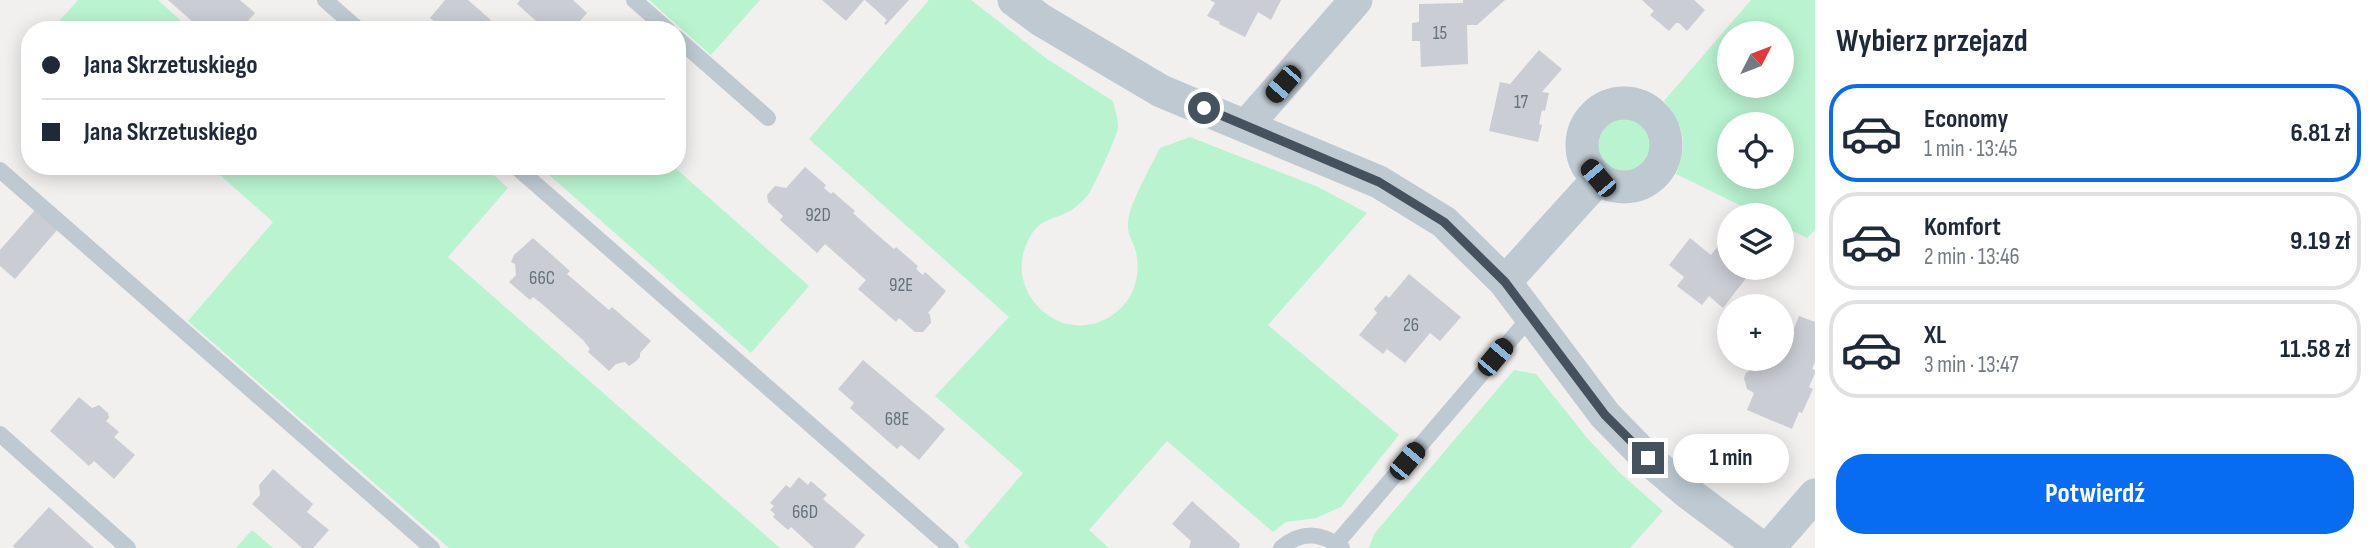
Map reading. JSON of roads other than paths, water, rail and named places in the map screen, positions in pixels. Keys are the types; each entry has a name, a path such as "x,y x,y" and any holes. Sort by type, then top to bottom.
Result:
{"street":[{"path":"1014,0 1041,20 1161,91 1379,182 1444,222 1505,282 1605,415 1687,492 1762,548"},
{"path":"1246,126 1356,0"},
{"path":"1505,282 1598,178"},
{"path":"1769,548 1815,495"}],"lane":[{"path":"326,0 349,21"},
{"path":"634,0 658,21"},
{"path":"686,46 768,118"},
{"path":"0,170 432,548"},
{"path":"525,175 951,548"},
{"path":"1281,548 1292,539 1305,535 1319,535 1339,546 1531,316"},
{"path":"0,434 128,548"}]}
